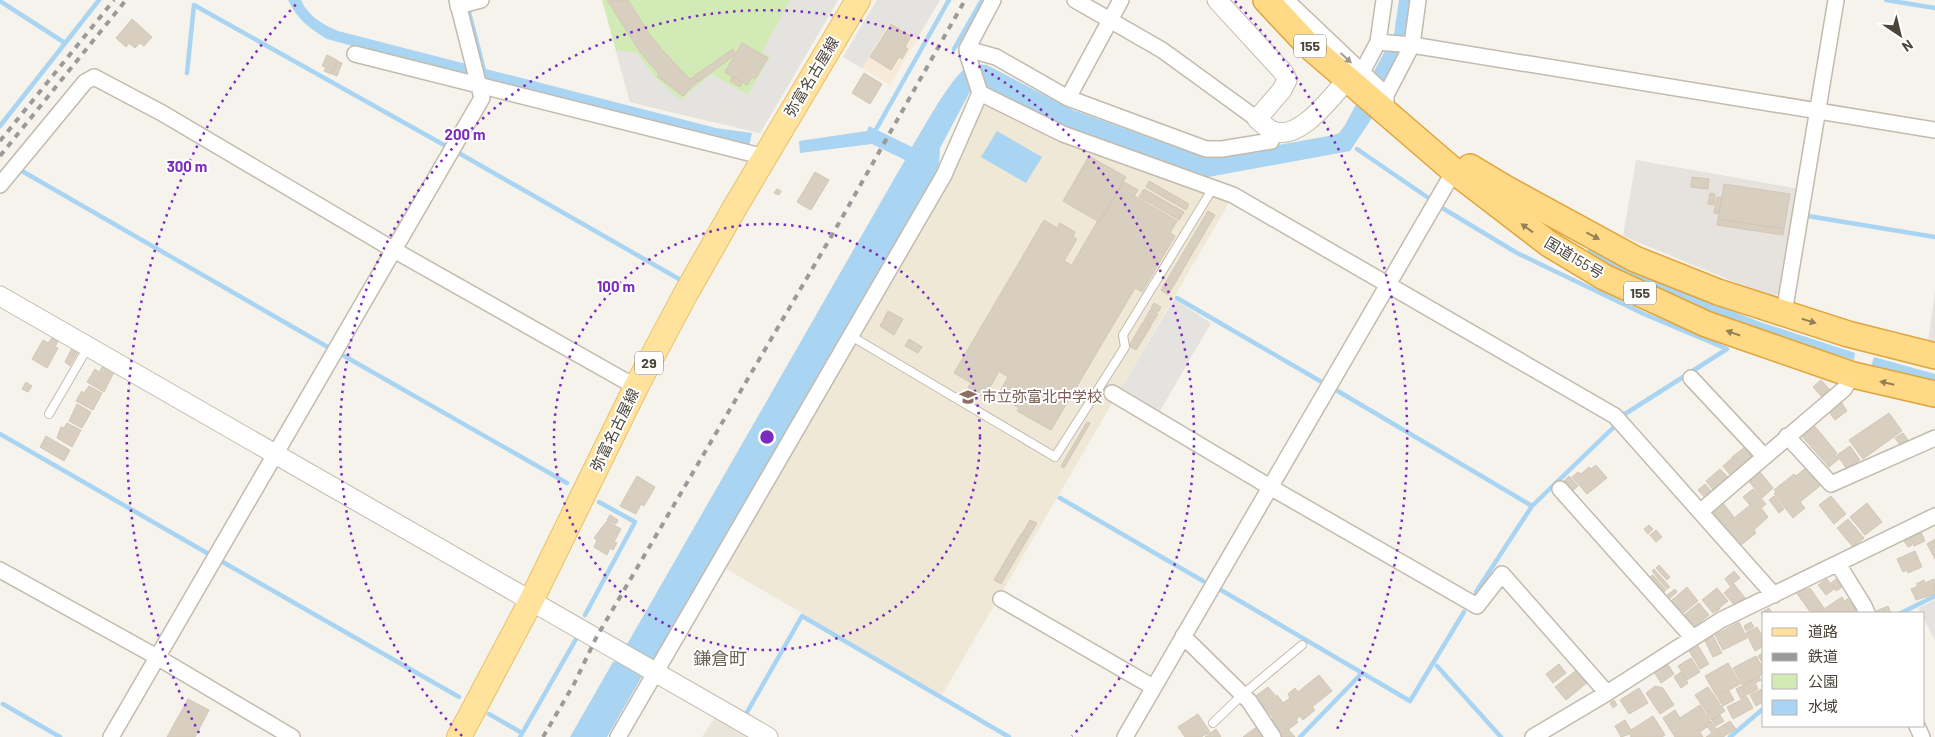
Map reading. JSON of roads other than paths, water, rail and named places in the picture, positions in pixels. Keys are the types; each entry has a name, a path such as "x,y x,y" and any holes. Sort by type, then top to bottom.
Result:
{"highway":[{"name":"国道155号","path":"1266,0 1309,46 1355,80 1454,172 1549,244 1604,277 1706,324 1853,375 1935,394"},
{"name":"国道155号","path":"1383,105 1505,188 1635,258 1718,292 1848,334 1935,356"}],"main road":[{"name":"弥富名古屋線","path":"460,737 532,601 636,387 690,286 858,0"}],"street":[{"path":"111,737 482,98 457,3 481,0"},
{"path":"618,737 652,670 851,336 944,175 950,157 980,91 968,54 993,0"},
{"path":"1075,0 1162,50 1272,131 1286,133 1308,122 1355,80 1378,42 1384,0"},
{"path":"1068,98 1121,0"},
{"path":"1217,0 1284,73 1287,80 1282,90 1257,119"},
{"path":"1286,0 1355,80"},
{"path":"1383,105 1412,45 1418,0"},
{"path":"1784,313 1836,0"},
{"path":"1378,42 1412,45 1935,130"},
{"path":"355,54 765,157"},
{"path":"968,54 996,57 1068,98 1206,149 1222,149 1271,141 1272,131"},
{"path":"0,185 85,82 94,77 162,113 394,250 636,387"},
{"path":"980,91 1063,134 1233,195 1615,416 1774,595"},
{"path":"1125,737 1454,172"},
{"path":"0,296 275,456 768,737"},
{"path":"1700,512 1844,388 1853,375"},
{"path":"1691,378 1764,456"},
{"path":"1106,389 1270,487 1477,606 1502,574 1607,693"},
{"path":"1787,436 1831,484 1935,438"},
{"path":"1560,489 1693,638"},
{"path":"1533,737 1607,693 1721,620 1935,516"},
{"path":"1838,564 1864,606 1866,612"},
{"path":"0,570 157,657 292,737"},
{"path":"1001,599 1153,687"},
{"path":"1183,636 1249,701 1273,737"}],"lane":[{"path":"851,336 1055,457 1106,389 1125,347 1123,335 1213,188"},
{"path":"49,414 88,347"},
{"path":"1213,723 1242,695 1302,645"}],"water":[{"path":"288,0 301,0 307,11 316,19 338,31 716,128 752,133 749,147 469,78 327,39 304,23"},
{"path":"1399,0 1413,0 1407,37 1378,109 1350,151 1203,178 1063,127 982,85 972,88 940,148 939,168 656,658 652,659 607,737 570,737 613,662 618,660 905,160 872,144 800,153 799,141 867,131 869,126 912,147 956,78 964,69 977,64 987,65 1073,110 1206,158 1334,135 1339,133 1345,125 1394,34"},
{"path":"997,131 1042,157 1026,183 981,157"},
{"path":"1589,248 1679,290 1760,322 1855,353 1854,360 1756,330 1675,298 1585,255"},
{"path":"1874,357 1935,374 1935,383 1871,366"}],"waterway":[{"path":"0,126 99,0"},
{"path":"874,133 949,0"},
{"path":"954,49 982,0"},
{"path":"1886,0 1935,8"},
{"path":"0,1 65,43"},
{"path":"187,73 194,5 444,145"},
{"path":"469,12 485,74"},
{"path":"1357,149 1427,197"},
{"path":"457,152 679,279"},
{"path":"22,171 326,346"},
{"path":"1444,209 1517,253 1644,314 1727,349 1625,414"},
{"path":"1808,216 1935,237"},
{"path":"1177,298 1320,381"},
{"path":"339,353 567,483"},
{"path":"1336,390 1532,506"},
{"path":"1476,592 1532,506 1615,426"},
{"path":"0,434 207,553"},
{"path":"1060,498 1203,581"},
{"path":"585,615 635,522 599,502"},
{"path":"221,561 459,697"},
{"path":"1221,590 1410,701 1464,612"},
{"path":"1903,612 1935,596"},
{"path":"746,714 802,616 1009,737"},
{"path":"520,737 576,639"},
{"path":"1437,666 1501,737"},
{"path":"1300,737 1362,673"},
{"path":"3,704 60,737"},
{"path":"1730,737 1762,710"},
{"path":"489,714 522,733"}],"railway":[{"path":"0,141 114,0"},
{"path":"0,156 126,0"},
{"path":"543,737 574,684 596,638 835,230 965,0"}],"place":[{"name":"市立弥富北中学校","path":"968,397"}],"district":[{"name":"鎌倉町","path":"720,659"}]}
